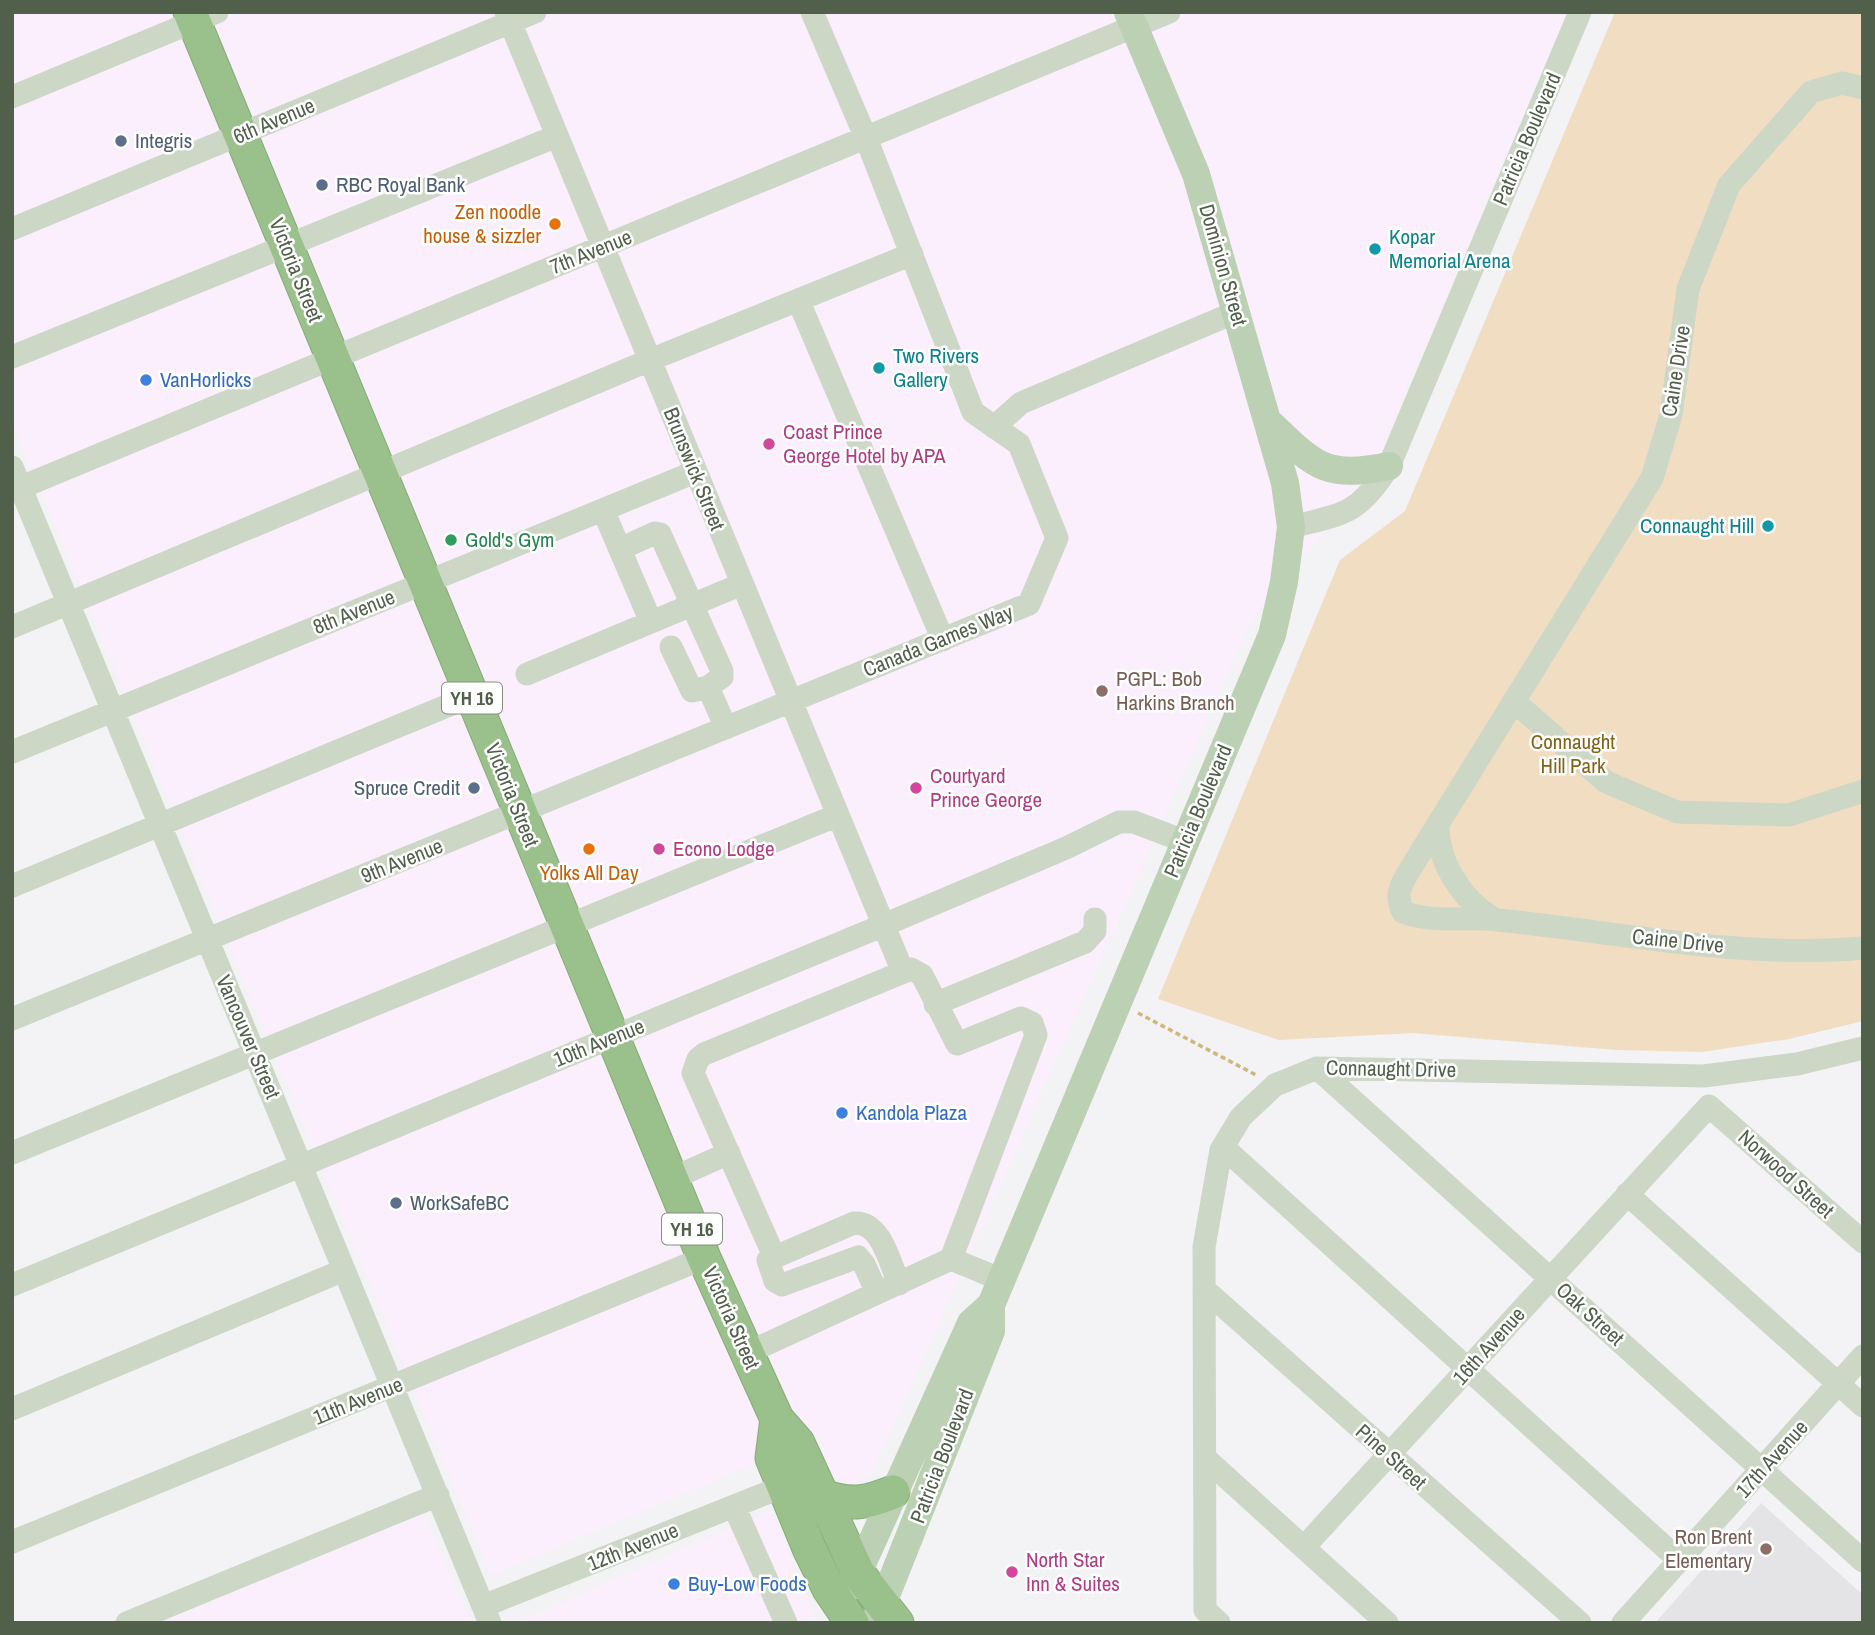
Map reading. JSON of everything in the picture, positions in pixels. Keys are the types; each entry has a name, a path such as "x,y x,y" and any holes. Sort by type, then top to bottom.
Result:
{"highway":[{"name":"Victoria Street","path":"201,15 241,135 704,1258 777,1419 798,1443 858,1573 886,1617"},
{"path":"777,1419 772,1458 809,1548 843,1618"},
{"path":"823,1496 843,1504 868,1503 893,1492"}],"main road":[{"name":"Dominion Street","path":"1130,20 1196,173 1269,422 1285,483 1291,527"},
{"path":"1269,422 1298,450 1325,468 1357,472 1389,466"},
{"name":"Patricia Boulevard","path":"886,1617 991,1331 996,1293 1272,635 1284,582 1291,527"},
{"name":"Patricia Boulevard","path":"843,1618 858,1573 893,1492 971,1323 996,1293"}],"street":[{"name":"6th Avenue","path":"12,229 241,135 508,17 536,12"},
{"name":"Canada Games Way","path":"791,701 1029,604 1057,538 1019,444 973,412 866,138 812,12"},
{"name":"7th Avenue","path":"15,482 332,358 603,247 866,138 1130,20 1169,12"},
{"name":"Patricia Boulevard","path":"1291,527 1349,512 1372,493 1389,466 1580,12"},
{"path":"12,97 201,15"},
{"name":"Brunswick Street","path":"508,17 903,972"},
{"name":"Caine Drive","path":"1863,88 1842,83 1811,92 1729,185 1688,289 1671,415 1652,478 1516,703 1399,888 1398,901 1403,912 1419,918 1494,919 1703,945 1833,951 1863,948"},
{"path":"12,357 285,243 557,136"},
{"path":"12,627 650,360 799,302 912,254"},
{"path":"799,302 943,640"},
{"path":"994,427 1021,403 1236,312"},
{"name":"8th Avenue","path":"12,752 695,471"},
{"name":"Vancouver Street","path":"15,482 69,604 486,1615"},
{"path":"603,510 651,622"},
{"path":"620,549 655,533 660,534 722,671 718,682 692,691 671,647"},
{"path":"527,674 742,584"},
{"path":"708,687 726,728"},
{"path":"12,886 471,696"},
{"name":"9th Avenue","path":"12,1019 791,701"},
{"path":"1516,703 1606,782 1677,812 1789,815 1863,791"},
{"path":"12,1153 838,815"},
{"name":"10th Avenue","path":"12,1285 884,925 1066,848 1119,822 1134,822 1184,841"},
{"path":"1438,824 1437,843 1467,899 1494,919"},
{"path":"935,1004 1085,942 1095,931 1095,919"},
{"path":"747,1353 951,1259 1036,1035 1032,1023 1021,1018 957,1044 922,975 911,969 698,1059 693,1073 774,1256"},
{"name":"Connaught Drive","path":"1219,1623 1205,1609 1204,1247 1223,1147 1241,1117 1275,1085 1317,1068 1704,1076 1797,1064 1863,1048"},
{"name":"Oak Street","path":"1317,1068 1863,1561"},
{"path":"1704,1076 1709,1106"},
{"name":"16th Avenue","path":"1304,1547 1709,1106"},
{"name":"Norwood Street","path":"1709,1106 1863,1242"},
{"path":"1223,1147 1466,1371 1680,1561"},
{"path":"671,1179 729,1153"},
{"path":"1627,1194 1863,1406"},
{"path":"877,1293 858,1257 782,1285 775,1281 768,1264 774,1256 863,1222 876,1232 899,1284"},
{"name":"11th Avenue","path":"12,1542 704,1258"},
{"path":"951,1259 996,1293"},
{"path":"12,1409 344,1270"},
{"name":"Pine Street","path":"1204,1289 1388,1456 1580,1623"},
{"name":"17th Avenue","path":"1623,1623 1863,1356"},
{"path":"1205,1458 1387,1623"},
{"name":"12th Avenue","path":"486,1615 782,1487"},
{"path":"127,1623 438,1496"},
{"path":"734,1506 786,1623"}],"path":[{"path":"1119,1003 1275,1085"}],"shaded area":[{"path":"12,12 1567,12 1369,476 1252,619 905,1399 871,1473 855,1487 833,1478 813,1439 491,1575 12,422"},
{"name":"Ron Brent Elementary","path":"1761,1503 1863,1595 1863,1623 1655,1623"},
{"path":"771,1510 813,1614 810,1623 517,1623"},
{"path":"423,1513 471,1623 161,1623"}],"green space":[{"name":"Connaught Hill Park","path":"1615,12 1863,12 1863,1021 1789,1039 1702,1052 1616,1050 1413,1033 1279,1040 1158,999 1340,560 1405,511"}],"place":[{"name":"Integris","path":"121,141"},
{"name":"RBC Royal Bank","path":"322,185"},
{"name":"Zen noodle house & sizzler","path":"555,224"},
{"name":"Kopar Memorial Arena","path":"1375,249"},
{"name":"Two Rivers Gallery","path":"879,368"},
{"name":"VanHorlicks","path":"146,380"},
{"name":"Coast Prince George Hotel by APA","path":"769,444"},
{"name":"Connaught Hill","path":"1768,526"},
{"name":"Gold's Gym","path":"451,540"},
{"name":"PGPL: Bob Harkins Branch","path":"1102,691"},
{"name":"Spruce Credit","path":"474,788"},
{"name":"Courtyard Prince George","path":"916,788"},
{"name":"Yolks All Day","path":"589,849"},
{"name":"Econo Lodge","path":"659,849"},
{"name":"Kandola Plaza","path":"842,1113"},
{"name":"WorkSafeBC","path":"396,1203"},
{"name":"Ron Brent Elementary","path":"1766,1549"},
{"name":"North Star Inn & Suites","path":"1012,1572"},
{"name":"Buy-Low Foods","path":"674,1584"}]}
